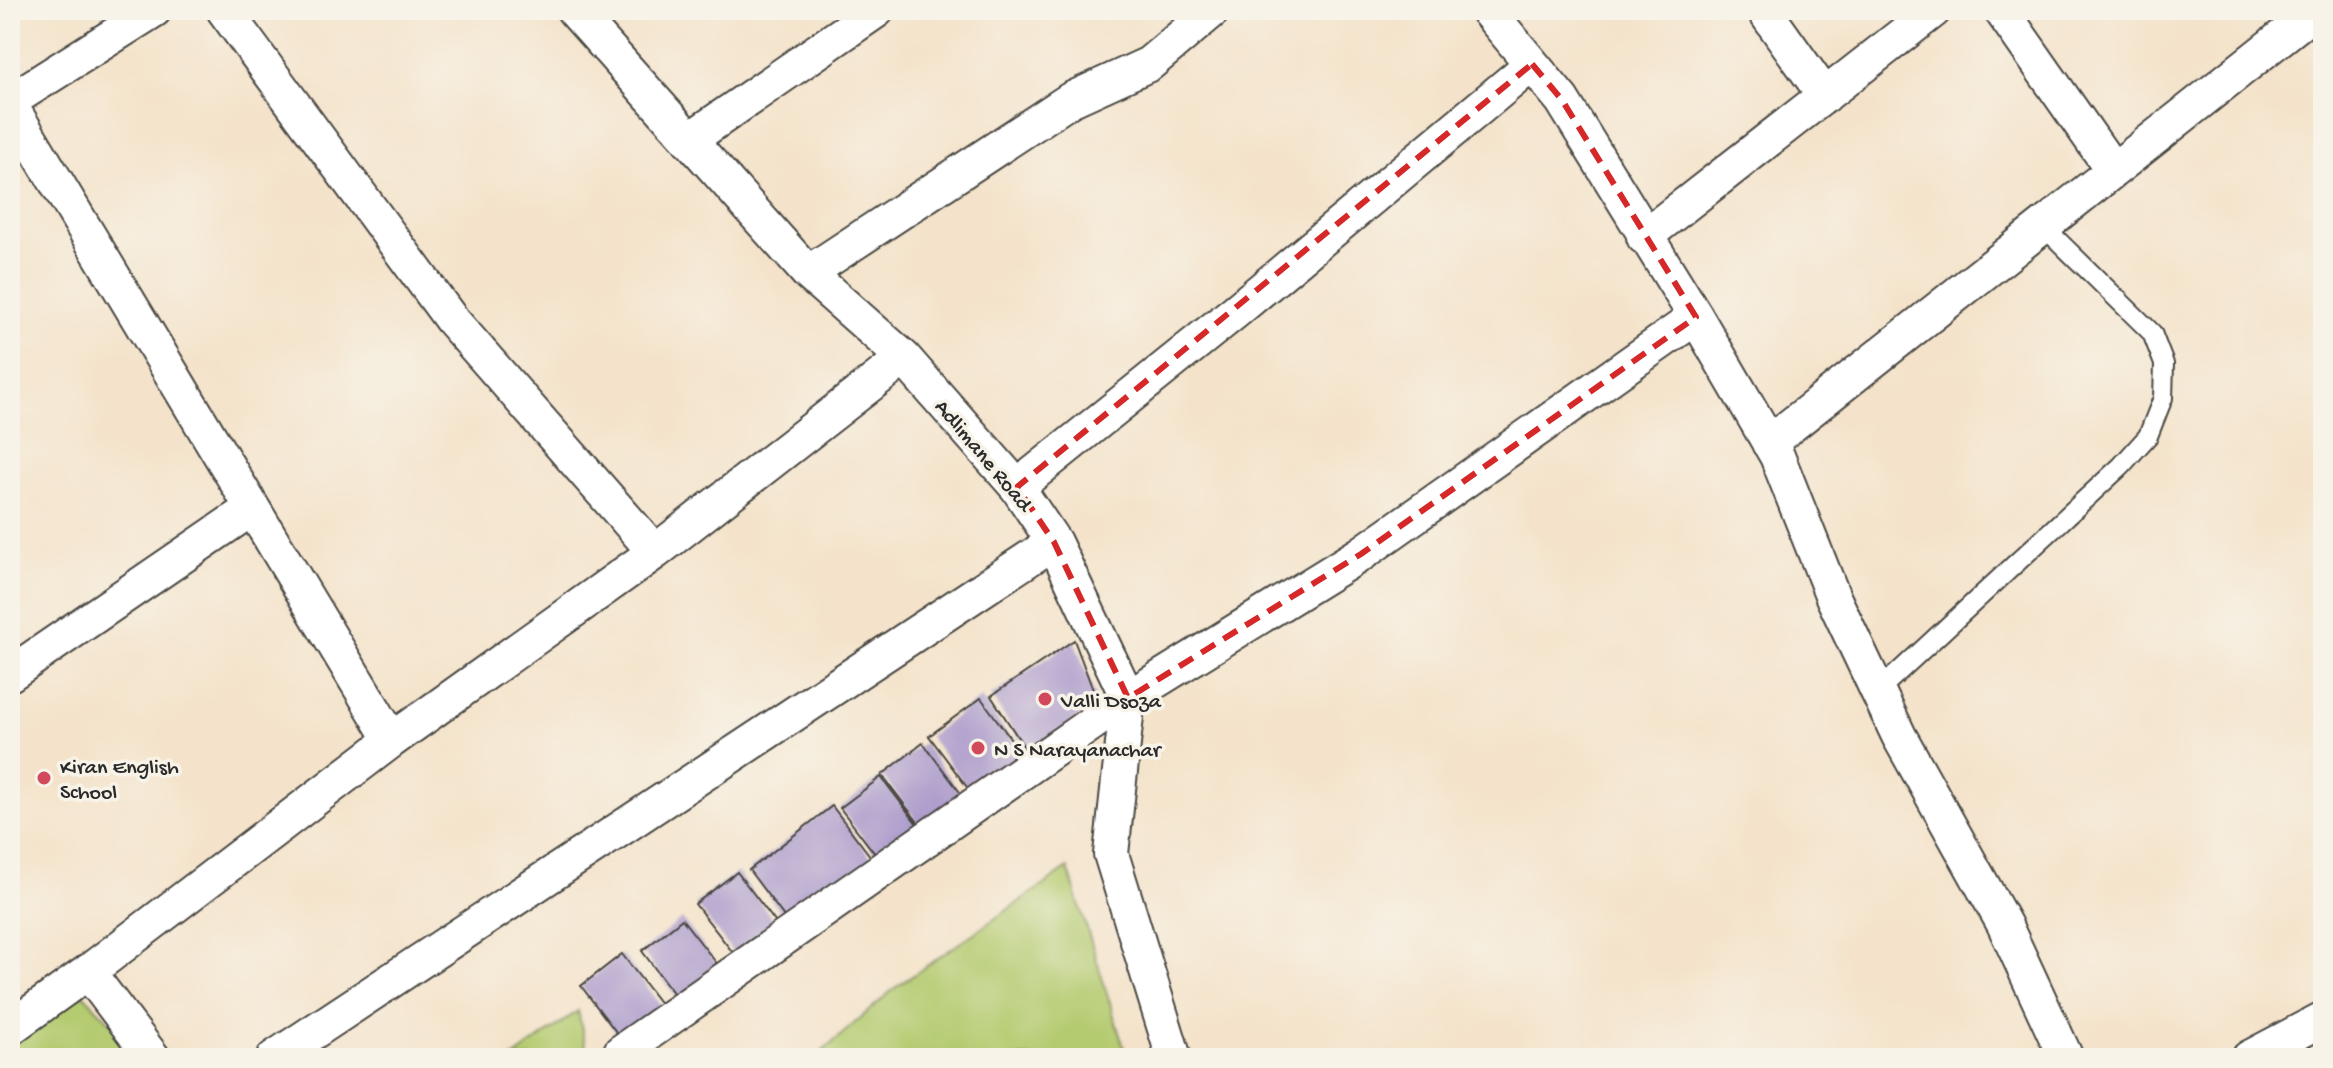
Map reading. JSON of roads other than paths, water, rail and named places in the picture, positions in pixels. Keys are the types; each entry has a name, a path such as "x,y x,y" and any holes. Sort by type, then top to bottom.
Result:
{"street":[{"path":"154,10 115,20 10,103 392,740"},
{"path":"224,10 451,319 655,552"},
{"name":"Adlimane Road","path":"574,10 808,273 904,358 1017,487 1054,542 1128,698"},
{"path":"689,140 877,10"},
{"path":"808,273 1070,100 1149,64 1213,10"},
{"path":"1487,10 1562,100 1696,317 1769,443 1833,597 1899,736 2004,924 2066,1058"},
{"path":"1764,10 1825,96"},
{"path":"1644,237 1934,10"},
{"path":"2001,10 2113,170"},
{"path":"1769,443 2316,10"},
{"path":"1017,487 1236,311 1532,64"},
{"path":"621,1052 1128,698 1361,554 1696,317"},
{"path":"10,1028 392,740 655,552 904,358"},
{"path":"10,674 251,509"},
{"path":"274,1058 1054,542"},
{"path":"1128,698 1111,854 1174,1058"},
{"path":"88,972 153,1058"},
{"path":"2249,1058 2323,1019"}],"lane":[{"path":"1878,691 2121,466 2148,436 2163,398 2164,364 2152,333 2043,226"}],"place":[{"name":"Valli Dsoza","path":"1045,699"},
{"name":"N S Narayanachar","path":"978,748"},
{"name":"Kiran English School","path":"44,778"}]}
